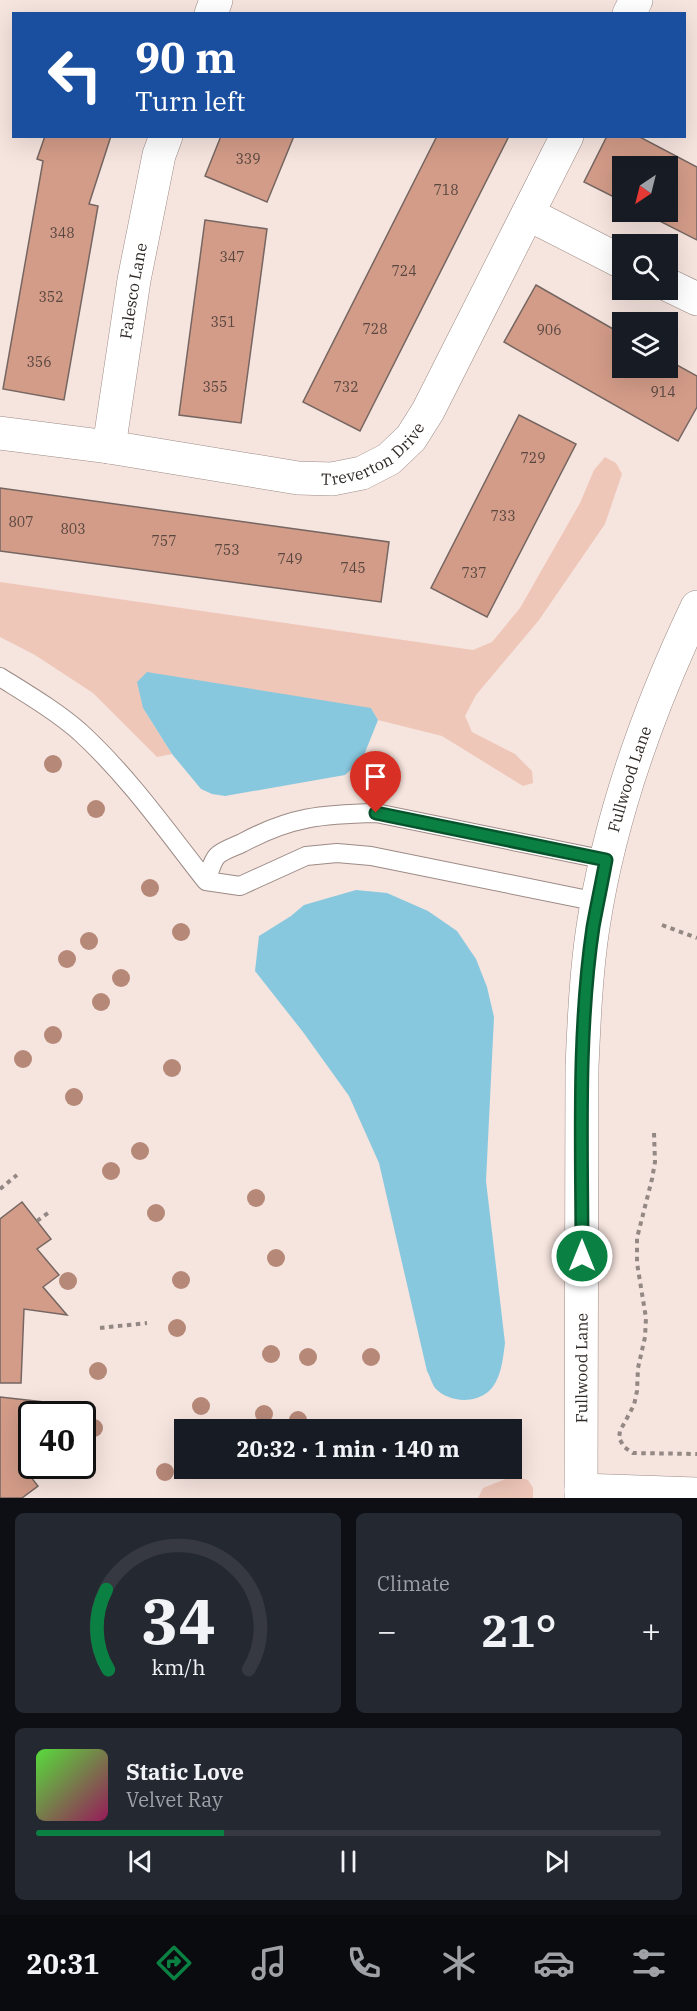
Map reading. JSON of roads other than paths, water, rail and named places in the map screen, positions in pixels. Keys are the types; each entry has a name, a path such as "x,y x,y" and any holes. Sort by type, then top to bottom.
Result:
{"street":[{"name":"Falesco Lane","path":"109,447 134,280 159,155 165,138"},
{"name":"Treverton Drive","path":"0,433 109,447 298,478 332,479 363,473 389,459 411,438 428,411 566,138"},
{"path":"528,214 612,257"},
{"path":"678,290 697,300"},
{"name":"Fullwood Lane","path":"581,1494 582,1067 591,950 606,860 622,798 649,718 675,653 697,607"},
{"path":"581,1494 697,1494"}],"lane":[{"path":"0,677 42,703 79,731 124,776 206,881 240,886 306,856 337,853 371,856 598,902"},
{"path":"206,881 216,856 264,831 288,822 351,814 376,813 606,860"}],"water":[{"path":"147,672 371,708 378,720 362,760 345,775 225,796 212,794 201,789 172,754 143,708 137,682"},
{"path":"356,890 387,893 428,911 457,931 476,959 487,987 494,1017 486,1181 505,1343 501,1369 496,1382 482,1396 468,1400 454,1399 440,1393 427,1371 379,1163 349,1096 255,971 259,936 304,905"}]}
